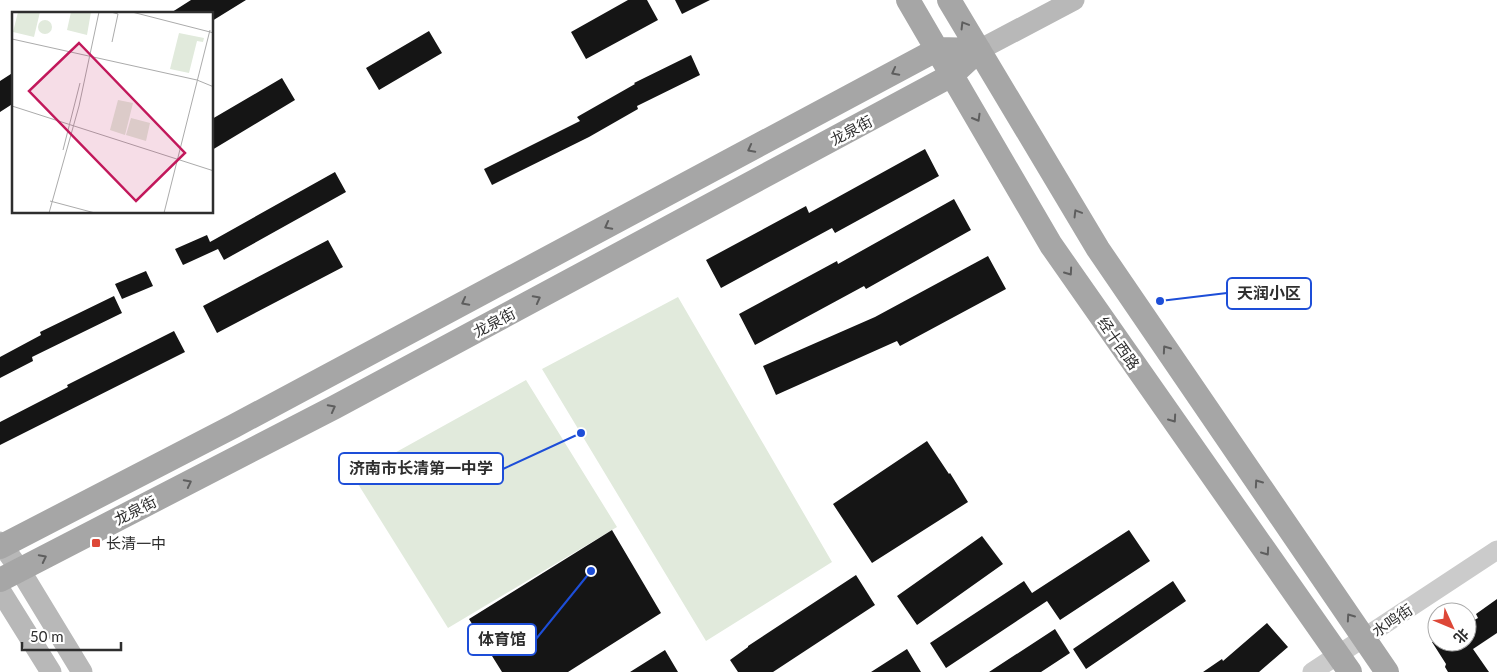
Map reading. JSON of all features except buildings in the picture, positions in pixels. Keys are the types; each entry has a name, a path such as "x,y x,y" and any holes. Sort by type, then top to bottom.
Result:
{"main road":[{"name":"经十西路","path":"908,0 1051,245 1344,663"},
{"path":"949,0 1098,249 1387,672"},
{"name":"龙泉街","path":"10,575 336,407 952,75 979,50 1074,0"},
{"name":"龙泉街","path":"1,545 234,426 938,49 979,50"},
{"path":"1,545 10,575 82,672"},
{"path":"0,590 51,672"}],"street":[{"name":"水鸣街","path":"1312,672 1344,663 1365,638 1497,550"}],"shaded area":[{"path":"678,297 832,562 706,641 542,369"},
{"path":"526,380 617,527 448,628 353,476"}],"place":[{"name":"天润小区","path":"1160,301"},
{"name":"济南市长清第一中学","path":"581,433"},
{"name":"长清一中","path":"96,543"},
{"name":"体育馆","path":"591,571"}]}
